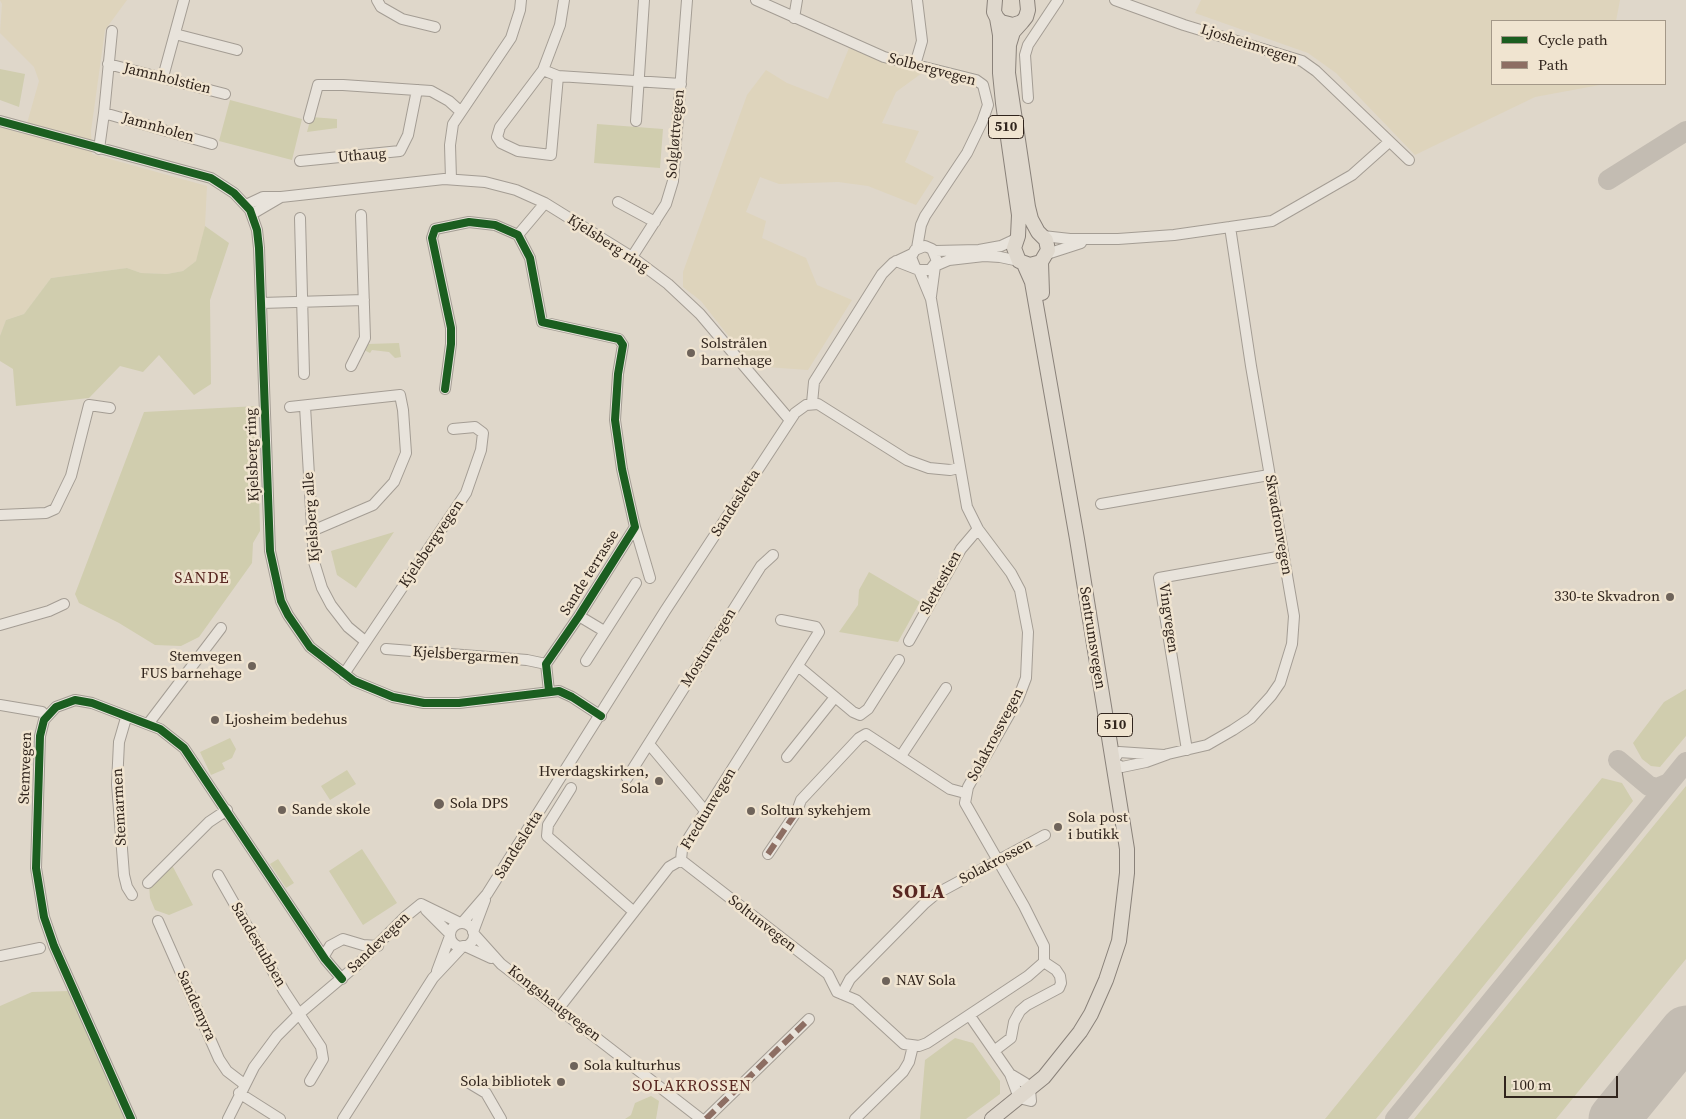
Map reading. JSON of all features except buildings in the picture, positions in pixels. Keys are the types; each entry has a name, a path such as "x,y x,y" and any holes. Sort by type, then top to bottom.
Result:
{"main road":[{"name":"510","path":"994,1 997,18 1007,25 1028,8"},
{"name":"Sentrumsvegen","path":"1007,1119 1080,1032 1106,980 1119,941 1126,895 1127,849 1118,760 1084,530 1076,502 1046,323 1041,281 1048,245 1031,219 1028,207 1008,73 1009,45 1013,32 1028,8"},
{"name":"Sentrumsvegen","path":"997,18 1000,36 1002,96 1019,215 1014,248 1032,282 1118,760"},
{"path":"1017,237 1028,231 1041,234"},
{"path":"1022,262 1030,265 1044,258"},
{"name":"Sentrumsvegen","path":"992,1119 1027,1096"}],"street":[{"path":"163,77 184,0"},
{"path":"377,0 381,7 402,18 435,27"},
{"path":"451,179 450,134 460,111 509,42 517,23 521,0"},
{"path":"558,76 551,155 518,151 501,143 497,139 497,134 543,70 560,25 564,0"},
{"path":"636,121 644,0"},
{"name":"Solgløttvegen","path":"632,257 666,204 673,181 687,0"},
{"name":"Solbergvegen","path":"756,0 884,57 976,80 985,88 988,105 982,122 967,153 925,216 914,251"},
{"path":"794,18 797,0"},
{"path":"915,66 922,41 917,0"},
{"path":"1028,98 1025,56 1028,45 1058,0"},
{"name":"Ljosheimvegen","path":"1115,0 1302,61 1316,71 1409,160"},
{"path":"98,149 104,113 112,31"},
{"path":"175,34 237,50"},
{"name":"Jamnholstien","path":"108,64 225,94"},
{"path":"543,70 558,76 681,84"},
{"path":"309,118 318,85 343,84 431,91 449,101 460,111"},
{"name":"Uthaug","path":"300,161 400,151 408,135 417,90"},
{"name":"Jamnholen","path":"104,113 212,144"},
{"name":"Kjelsberg ring","path":"0,121 211,178 234,193 252,214 260,248 272,568 281,601 301,636 325,660 344,674 380,692 424,703 459,703 549,690 562,692 601,716"},
{"path":"1044,258 1070,245 1097,240 1174,235 1272,221 1352,175 1389,142"},
{"name":"Kjelsberg ring","path":"246,205 263,197 281,197 451,179 501,186 545,203 632,257 690,303 789,419"},
{"name":"Kjelsberg ring","path":"252,214 281,197"},
{"path":"618,202 655,222"},
{"path":"445,389 451,344 451,328 428,232 469,222 495,225 518,235 545,203"},
{"path":"351,366 365,338 361,215"},
{"path":"300,218 304,374"},
{"name":"Skvadronvegen","path":"1118,760 1164,755 1187,750 1220,739 1251,718 1272,696 1280,683 1292,644 1294,616 1269,476 1230,227"},
{"path":"920,231 932,249 937,261 931,299"},
{"path":"1041,234 1097,240"},
{"name":"Sande terrasse","path":"518,235 530,258 542,322 598,333 622,341 615,420 622,468 635,527 650,578"},
{"path":"914,251 912,261 931,299 959,468 941,470 917,464 824,407 812,403 814,382 882,274 896,261 914,251 932,249 957,252 986,249 1001,246 1017,237"},
{"path":"896,261 917,269 930,270 949,260 984,256 1000,256 1022,262"},
{"path":"261,303 364,300"},
{"path":"290,407 400,395 406,443 402,468 394,482 373,506 312,531"},
{"name":"Sandesletta","path":"344,1119 433,978 454,926 461,923 487,894 601,716 665,611 789,419 801,408 812,403"},
{"path":"0,515 46,513 55,509 71,476 89,405 110,408"},
{"name":"Kjelsberg alle","path":"305,406 314,562 322,588 340,617 365,641"},
{"name":"Kjelsbergvegen","path":"344,674 466,493 481,450 483,432 475,427 453,429"},
{"name":"Solakrossvegen","path":"959,468 967,507 978,529 1008,568 1020,590 1026,612 1029,649 1026,678 1018,699 965,793 966,807 1024,906 1044,946 1044,962"},
{"path":"1101,504 1269,476"},
{"name":"Sande terrasse","path":"546,664 580,616 635,527"},
{"name":"Slettestien","path":"909,641 961,549 978,529"},
{"name":"Mostunvegen","path":"626,778 761,566 773,556"},
{"name":"Vingvegen","path":"1187,750 1159,578 1283,556"},
{"path":"586,661 636,583"},
{"path":"0,625 49,612 64,604"},
{"name":"Sande terrasse","path":"580,616 604,631"},
{"name":"Fredtunvegen","path":"559,1008 669,867 681,860 682,850 818,634 819,629 781,620"},
{"path":"148,724 221,628"},
{"name":"Kjelsbergarmen","path":"386,650 527,660 546,664"},
{"path":"798,666 852,712 860,715 868,709 899,660"},
{"path":"546,664 549,690"},
{"path":"901,756 946,688"},
{"path":"788,758 835,697"},
{"name":"Stemvegen","path":"130,1119 54,946 44,917 36,868 40,736 44,720 56,707 75,700 92,703 126,718 160,729 184,748 325,959 342,979"},
{"path":"0,705 42,712"},
{"name":"Stemarmen","path":"126,718 119,742 117,784 124,875 127,887 132,895"},
{"path":"768,854 797,812 801,800 859,738 866,734 950,789 965,793"},
{"path":"649,744 706,812"},
{"name":"Skvadronvegen","path":"1118,760 1164,755"},
{"path":"571,788 548,825 547,836 634,912"},
{"path":"148,883 208,822 227,810"},
{"name":"Solakrossen","path":"840,993 850,979 924,904 1045,836"},
{"name":"Soltunvegen","path":"681,860 828,974 840,993"},
{"name":"Sandestubben","path":"218,875 323,1053 323,1059 310,1081"},
{"name":"Sandesletta","path":"433,978 464,946 470,943 487,894"},
{"name":"Sandevegen","path":"421,904 461,923"},
{"name":"Sandevegen","path":"421,904 450,935"},
{"name":"Sandevegen","path":"228,1119 242,1088 263,1054 299,1014 342,979 378,946 405,917 421,904"},
{"name":"Sandemyra","path":"158,921 219,1059 226,1071 242,1088"},
{"path":"461,923 469,926 473,933"},
{"name":"Kongshaugvegen","path":"473,933 501,964 700,1119"},
{"path":"450,935 453,942 464,946"},
{"path":"325,959 324,956 330,946 343,939 363,945 378,946"},
{"name":"Kongshaugvegen","path":"464,946 501,964"},
{"path":"0,956 40,948"},
{"path":"840,993 861,1004 900,1042 913,1046 928,1043 970,1016 1033,972 1044,962 1056,970 1062,983 1059,988 1027,1004 1020,1011 1014,1022 1011,1038 994,1051"},
{"path":"970,1016 1010,1074 1024,1083 1027,1096"},
{"path":"706,1119 808,1020"},
{"path":"855,1119 903,1072 909,1062 913,1046"},
{"path":"466,1081 486,1094 501,1119"},
{"path":"242,1088 280,1119"}],"shaded area":[{"path":"0,0 127,0 105,30 91,131 92,154 207,186 202,245 196,261 183,271 167,274 141,273 127,268 51,278 24,314 6,320 0,336 0,127 24,134 39,81 34,67 0,33 2,4"},
{"path":"1201,0 1620,0 1616,20 1491,20 1491,85 1600,85 1535,97 1415,155 1336,73 1308,53 1195,13"},
{"path":"849,48 886,63 922,73 896,92 882,123 919,131 905,162 934,177 916,205 868,186 838,182 779,184 760,177 746,212 766,221 762,238 806,258 817,285 852,300 808,370 752,366 701,301 683,287 683,272 747,95 766,70 787,83 828,99"},
{"path":"0,69 25,74 19,107 0,100"},
{"path":"230,100 302,119 292,160 219,141"},
{"path":"311,117 337,119 337,128 307,132"},
{"path":"597,124 663,129 660,168 594,163"},
{"path":"205,226 229,243 210,300 211,384 194,395 159,355 143,372 120,366 89,398 16,406 13,369 0,361 0,336 6,320 24,314 51,278 127,268 141,273 167,274 183,271 196,261"},
{"path":"399,343 401,357 395,358 389,352 372,350 370,353 364,350 368,344"},
{"path":"257,406 260,531 253,543 252,563 199,637 181,646 155,645 119,623 79,603 75,594 144,412"},
{"path":"394,532 356,588 337,575 331,551"},
{"path":"869,572 920,602 898,642 839,632 858,605 859,590"},
{"path":"1686,689 1686,736 1660,767 1651,766 1642,759 1633,743 1664,702"},
{"path":"230,738 236,749 232,758 222,763 225,769 211,775 200,752"},
{"path":"347,770 356,784 330,800 321,786"},
{"path":"1602,778 1622,783 1633,801 1376,1119 1325,1119"},
{"path":"1686,786 1686,959 1556,1119 1414,1119"},
{"path":"362,849 397,903 363,925 329,871"},
{"path":"278,859 294,883 286,888 270,864"},
{"path":"168,866 173,867 193,905 169,915 155,910 150,898 149,884"},
{"path":"70,991 125,1119 0,1119 0,1006 32,992"},
{"path":"955,1038 973,1043 1000,1081 1000,1094 966,1119 920,1119 925,1060"},
{"path":"651,1096 659,1101 656,1119 625,1119 631,1115 635,1103"}],"taxiway":[{"path":"1608,180 1686,131"},
{"path":"1618,760 1649,786 1657,788 1669,783 1686,762"},
{"path":"1395,1119 1669,783"}],"runway":[{"path":"1614,1119 1686,1031"}],"marked path":[{"path":"768,854 797,811 797,808"},
{"path":"706,1119 809,1019"}],"cycle path":[{"path":"0,121 211,178 234,193 250,210 257,230 259,248 270,551 281,601 288,615 310,647 354,681 393,697 424,703 459,703 559,691 601,716"},
{"path":"445,389 451,344 451,328 432,238 435,229 469,222 495,225 518,235 530,258 542,322 619,339 623,345 618,374 615,420 622,469 635,527 579,616 546,664 549,691"},
{"path":"131,1119 54,946 44,917 36,868 40,736 44,720 56,707 75,700 92,703 160,729 184,748 325,959 342,979"}],"place":[{"name":"Solstrålen barnehage","path":"691,353"},
{"name":"330-te Skvadron","path":"1670,597"},
{"name":"Stemvegen FUS barnehage","path":"252,666"},
{"name":"Ljosheim bedehus","path":"215,720"},
{"name":"Hverdagskirken, Sola","path":"659,781"},
{"name":"Sola DPS","path":"439,804"},
{"name":"Sande skole","path":"282,810"},
{"name":"Soltun sykehjem","path":"751,811"},
{"name":"Sola post i butikk","path":"1058,827"},
{"name":"NAV Sola","path":"886,981"},
{"name":"Sola kulturhus","path":"574,1066"},
{"name":"Sola bibliotek","path":"561,1082"}],"district":[{"name":"SANDE","path":"202,579"},
{"name":"SOLA","path":"919,893"},
{"name":"SOLAKROSSEN","path":"692,1087"}]}
